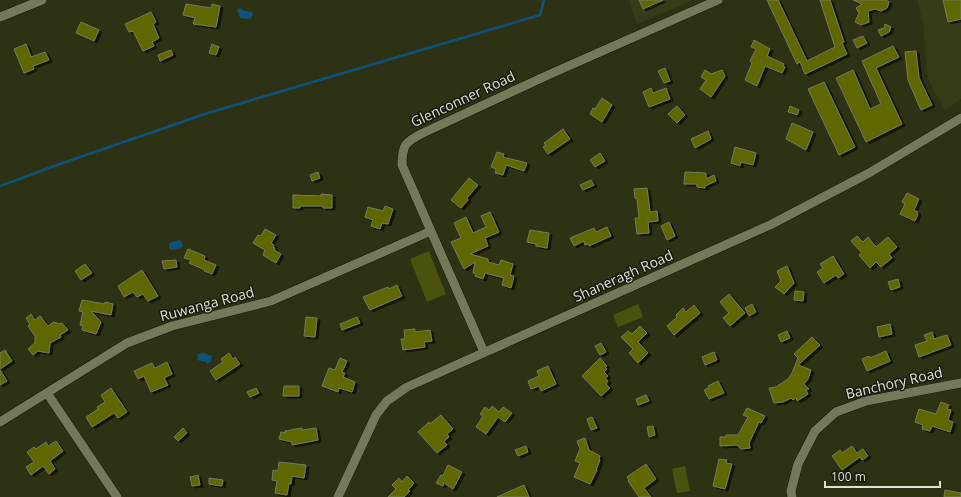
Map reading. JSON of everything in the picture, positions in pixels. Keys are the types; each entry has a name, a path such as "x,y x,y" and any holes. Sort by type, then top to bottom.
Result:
{"street":[{"path":"0,17 42,0"},
{"name":"Glenconner Road","path":"484,352 402,165 402,152 406,144 413,138 548,75 718,0"},
{"name":"Shaneragh Road","path":"338,497 376,415 387,400 407,387 770,225 869,173 961,118"},
{"name":"Ruwanga Road","path":"0,422 127,343 172,326 271,301 431,231"},
{"name":"Banchory Road","path":"792,497 791,490 801,457 815,431 836,412 866,402 961,383"},
{"path":"47,393 118,497"}],"shaded area":[{"path":"629,0 693,0 637,24"},
{"path":"917,0 961,0 961,99 945,110 928,79 923,23"},
{"path":"429,251 446,294 427,302 410,259"},
{"path":"638,304 643,317 618,327 613,315"},
{"path":"685,466 690,491 677,493 672,469"}],"water":[{"path":"240,8 244,11 253,13 252,17 250,19 240,18 237,10"},
{"path":"180,240 183,245 181,248 169,249 169,243"},
{"path":"204,353 212,356 210,362 207,364 206,362 197,360 198,354"}],"building":[{"path":"639,0 663,0 643,9"},
{"path":"767,0 778,0 807,61 835,47 820,0 830,0 844,42 842,43 847,54 805,74 800,62 797,64"},
{"path":"853,0 886,0 889,2 887,8 881,11 875,9 868,11 869,22 861,25 855,22 859,13 856,8 862,4"},
{"path":"943,0 961,0 961,19 948,22"},
{"path":"186,4 211,8 212,4 220,6 216,27 193,24 195,18 183,15"},
{"path":"151,12 156,22 153,24 159,38 152,42 154,46 143,51 133,31 129,32 125,24"},
{"path":"81,22 99,30 94,41 76,33"},
{"path":"885,24 891,27 889,32 881,36 878,30 884,28"},
{"path":"863,36 867,43 857,48 853,40"},
{"path":"754,40 770,49 767,56 784,64 783,66 785,67 782,73 765,66 757,86 745,80 752,63 750,61 756,49 751,47"},
{"path":"26,44 31,57 45,52 49,60 33,66 34,69 24,73 14,49"},
{"path":"212,44 219,47 216,55 209,53"},
{"path":"893,46 899,57 876,68 902,124 866,142 836,78 853,70 870,109 881,104 862,61"},
{"path":"171,50 173,55 160,61 158,55"},
{"path":"916,51 919,78 932,105 921,110 908,80 905,52"},
{"path":"665,68 670,81 664,83 658,71"},
{"path":"705,70 711,74 722,70 725,76 711,97 700,89 706,80 701,77"},
{"path":"824,82 855,147 839,155 808,89"},
{"path":"651,88 653,93 666,88 670,99 649,107 643,92"},
{"path":"602,98 612,105 602,122 590,114"},
{"path":"677,106 685,115 677,123 668,114"},
{"path":"790,106 799,110 797,115 788,112"},
{"path":"792,123 813,132 806,150 786,139"},
{"path":"563,129 570,139 548,154 543,147 546,145 544,143"},
{"path":"708,131 711,139 695,148 691,139"},
{"path":"735,147 756,153 753,165 741,162 740,166 731,163"},
{"path":"497,152 504,154 503,157 527,163 524,171 506,165 503,175 495,173 496,169 491,167"},
{"path":"600,153 605,161 595,167 590,160"},
{"path":"318,172 320,178 312,181 310,175"},
{"path":"685,172 706,173 706,179 714,175 716,181 705,186 705,188 697,187 697,184 684,184"},
{"path":"469,178 478,185 461,208 451,200"},
{"path":"591,180 594,185 583,190 580,185"},
{"path":"647,188 650,212 657,211 658,221 648,222 649,233 637,234 635,218 639,218 637,198 635,198 634,189"},
{"path":"907,193 919,199 914,210 918,212 915,221 900,214 905,204 902,202"},
{"path":"321,194 332,195 332,208 323,208 323,206 300,206 300,208 293,208 293,195 321,196"},
{"path":"385,206 393,209 388,224 382,223 380,229 371,226 373,220 365,217 368,207 383,211"},
{"path":"490,212 499,232 485,238 488,246 470,254 488,259 488,262 499,265 501,260 513,264 510,275 514,276 511,288 502,285 504,278 485,273 483,279 475,276 476,274 473,273 475,262 464,269 451,242 461,238 454,223 466,217 473,233 486,227 481,216"},
{"path":"669,222 675,236 667,240 661,226"},
{"path":"607,227 611,236 589,246 588,244 585,245 584,241 574,246 570,238 594,228 596,232"},
{"path":"265,229 276,235 271,243 274,245 274,250 281,254 276,263 263,255 265,250 253,243 258,235 261,236"},
{"path":"530,230 549,233 547,248 536,246 536,244 527,242"},
{"path":"857,236 863,242 868,237 876,247 888,237 897,247 889,254 892,258 881,267 876,262 870,268 859,255 862,253 851,241"},
{"path":"188,249 205,256 204,260 216,265 212,274 189,263 191,260 184,258"},
{"path":"833,256 844,274 838,278 836,275 824,283 817,272 823,268 820,264"},
{"path":"176,260 177,267 164,269 162,261"},
{"path":"85,264 92,273 81,280 75,271"},
{"path":"787,266 794,283 784,294 775,287 781,281 777,271"},
{"path":"142,270 158,296 148,301 143,294 137,297 133,292 124,297 118,286"},
{"path":"898,279 900,287 891,290 888,282"},
{"path":"397,285 402,296 370,310 363,297"},
{"path":"795,291 804,292 803,301 794,300"},
{"path":"729,294 745,313 730,326 723,318 729,313 720,302"},
{"path":"82,300 113,304 111,315 91,311 101,322 96,334 82,330 83,326 80,325 83,312 79,311"},
{"path":"752,304 756,312 749,316 745,308"},
{"path":"694,305 700,313 674,335 667,326 677,317 676,315 683,308 686,312"},
{"path":"31,314 35,320 40,316 48,326 54,322 60,324 62,323 68,330 60,335 61,337 50,343 49,353 38,351 33,355 28,349 35,343 35,336 28,326 30,325 26,318"},
{"path":"306,317 317,318 315,337 304,336"},
{"path":"357,317 360,323 342,330 340,324"},
{"path":"890,324 892,334 879,337 877,327"},
{"path":"640,326 647,333 638,342 648,353 638,363 629,353 633,349 621,337 628,331 632,334"},
{"path":"415,329 415,332 430,330 432,341 424,342 425,347 403,350 401,339 405,339 404,330"},
{"path":"787,331 790,338 781,342 778,335"},
{"path":"932,332 934,339 947,335 951,345 919,357 915,345 927,341 924,335"},
{"path":"812,337 820,345 798,365 811,370 808,379 804,384 809,389 806,390 808,394 797,401 796,398 793,400 791,398 783,402 774,403 769,388 776,387 788,379 798,358 794,354"},
{"path":"601,343 606,352 600,355 595,346"},
{"path":"5,350 12,361 0,369 0,353"},
{"path":"886,351 890,361 867,371 862,359 869,356 870,358"},
{"path":"714,352 717,360 705,365 702,357"},
{"path":"229,353 233,359 235,357 240,364 216,380 210,371 223,362 221,359"},
{"path":"340,358 347,361 342,372 345,373 343,377 355,382 352,392 339,388 338,392 322,386 329,368 335,370"},
{"path":"600,358 607,366 605,367 607,369 604,372 608,376 605,378 608,381 606,384 610,388 601,396 582,376"},
{"path":"167,362 172,374 164,378 168,385 151,392 144,376 138,379 134,371 152,363 155,368"},
{"path":"548,366 556,384 541,391 539,386 531,389 528,381 539,376 537,371"},
{"path":"0,370 7,381 0,385"},
{"path":"718,381 724,393 709,399 704,390 709,388 708,386"},
{"path":"284,386 299,386 299,396 283,396"},
{"path":"111,388 127,412 118,418 114,413 92,427 86,417 105,402 101,395"},
{"path":"256,388 259,393 250,397 247,392"},
{"path":"646,395 649,401 638,405 636,399"},
{"path":"941,402 949,405 947,409 951,410 948,420 953,422 950,432 932,426 930,431 922,429 923,425 915,422 919,409 936,414"},
{"path":"492,406 499,412 503,407 512,413 505,422 498,417 486,434 476,427 483,416 480,414 485,407 489,410"},
{"path":"747,408 765,416 761,423 759,422 749,443 750,448 741,449 737,445 720,446 720,437 726,437 726,435 738,435 748,417 743,415"},
{"path":"441,415 453,429 447,434 449,437 444,441 447,445 437,453 418,432 429,422 430,424"},
{"path":"592,417 597,428 591,430 587,419"},
{"path":"653,426 655,435 649,437 647,427"},
{"path":"183,428 187,433 178,441 174,437"},
{"path":"302,428 302,430 316,428 318,440 292,445 292,442 279,439 281,432 285,433 285,431"},
{"path":"585,438 589,450 600,456 597,470 590,484 574,477 580,463 575,461 580,449 577,441"},
{"path":"56,441 63,451 50,461 55,469 49,474 43,466 31,475 26,467 34,462 27,452 34,447 36,449 46,442 48,446"},
{"path":"526,446 528,452 518,456 515,450"},
{"path":"852,446 857,453 863,449 868,456 862,460 860,457 842,470 832,456 840,450 842,453"},
{"path":"719,459 727,460 726,463 732,464 725,489 713,486"},
{"path":"279,462 306,465 304,478 292,476 287,495 275,493 277,481 272,480 273,470 278,471"},
{"path":"646,464 656,479 644,488 651,497 639,497 628,481 629,480 627,477"},
{"path":"448,465 462,472 453,489 444,483 443,486 436,483 441,475 443,476"},
{"path":"198,475 200,485 192,486 190,477"},
{"path":"407,476 414,483 408,490 410,491 404,497 388,497 396,489 392,485 399,478 402,482"},
{"path":"209,478 223,480 222,486 209,484"},
{"path":"524,485 529,497 497,497"},
{"path":"945,490 961,493 961,497 944,497"}],"waterway":[{"path":"0,186 208,113 540,15 544,0"}]}
